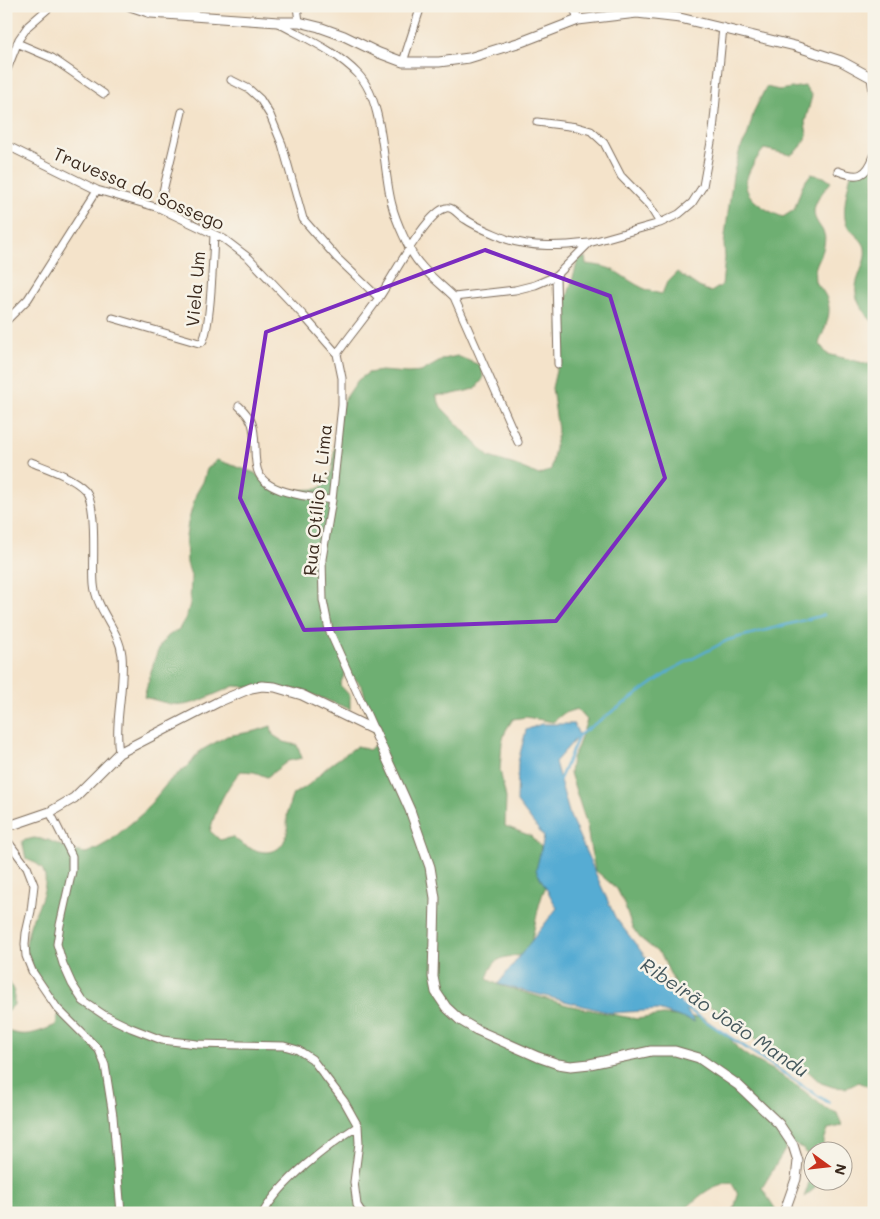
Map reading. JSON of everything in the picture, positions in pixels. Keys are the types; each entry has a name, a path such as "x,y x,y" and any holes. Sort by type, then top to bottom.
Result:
{"street":[{"path":"6,72 17,43 28,26 50,6"},
{"path":"130,6 151,13 194,11 278,22 299,22 344,36 403,62 439,62 469,58 521,42 578,20 637,13 680,18 795,46 841,62 872,78 874,96"},
{"path":"297,6 299,22"},
{"path":"403,62 421,6"},
{"path":"573,6 578,20"},
{"path":"278,22 327,49 358,74 369,90 379,124 392,207 418,263 454,298 518,442"},
{"path":"336,354 379,298 410,247 435,214 448,208 466,220 508,239 527,244 561,246 589,244 660,223 679,214 692,203 702,186 713,131 723,27"},
{"path":"17,43 52,58 104,94"},
{"path":"231,80 249,89 260,99 270,115 282,144 303,219 337,258 379,298"},
{"path":"159,208 182,112"},
{"path":"537,122 577,127 591,131 604,143 621,176 649,206 660,223"},
{"name":"Travessa do Sossego","path":"6,145 97,190 159,208 224,239 249,258 303,315 336,354"},
{"path":"838,171 851,176 857,176 865,172 874,156"},
{"path":"6,321 28,299 97,190"},
{"name":"Viela Um","path":"113,318 199,343 202,342 206,334 214,234"},
{"path":"454,298 515,290 535,285 556,276 589,244"},
{"path":"556,276 558,364"},
{"name":"Rua Otílio F. Lima","path":"336,354 342,378 342,404 332,500 322,559 323,600 329,630 374,730"},
{"path":"240,406 252,421 258,473 264,482 277,489 304,496 332,500"},
{"path":"31,462 72,481 86,491 90,500 94,585 98,601 115,632 122,653 123,688 117,740 119,753"},
{"path":"6,827 50,812 74,798 119,753 218,702 251,688 262,686 275,687 302,695 374,730 410,810 430,867 435,898 433,977 436,992 446,1007 460,1020 476,1030 558,1064 570,1066 590,1064 651,1051 675,1051 699,1058 738,1085 779,1124 793,1145 798,1160 796,1179 784,1213"},
{"path":"50,812 72,856 72,872 57,944 72,984 84,1001 110,1018 162,1040 197,1044 284,1046 298,1050 312,1059 344,1101 358,1126 359,1143 354,1182 357,1205 362,1213"},
{"path":"6,838 27,867 34,885 25,944 26,956 32,971 57,1008 98,1050 105,1065 113,1116 121,1213"},
{"path":"263,1213 274,1196 306,1165 358,1126"}],"highlighted area":[{"path":"485,250 610,296 665,478 556,621 304,630 240,498 266,332"}],"green space":[{"path":"805,86 812,96 805,122 807,135 801,147 791,155 764,149 750,170 746,180 747,191 755,201 766,209 783,217 794,210 803,184 811,174 824,177 831,182 821,195 814,210 816,220 825,237 816,268 815,282 822,290 829,304 828,319 819,343 827,354 868,364 874,362 874,1086 871,1088 859,1082 847,1088 833,1087 821,1083 801,1065 754,1039 732,1021 719,1014 715,1009 690,999 679,992 661,955 640,938 632,927 617,889 595,870 587,825 570,773 572,758 587,720 577,709 564,713 553,722 526,717 513,719 506,730 502,742 500,770 506,798 505,826 531,836 541,847 539,860 546,886 527,955 506,957 497,961 493,965 487,979 499,985 567,1005 637,1019 663,1015 704,1018 730,1038 738,1049 749,1057 773,1070 825,1108 837,1113 842,1126 828,1129 824,1142 802,1142 802,1149 789,1143 762,1188 776,1213 733,1213 738,1194 731,1182 710,1189 698,1197 682,1213 6,1213 6,1030 19,1034 31,1034 44,1030 56,1025 58,1012 25,954 29,929 43,894 45,877 43,870 37,864 26,859 22,841 34,838 48,840 73,851 86,853 98,848 110,841 143,813 169,781 190,764 200,751 227,736 256,731 271,726 273,735 284,742 297,745 302,758 288,761 267,777 254,772 241,771 230,784 222,799 210,831 220,840 233,837 247,847 263,852 271,852 278,849 283,843 287,832 289,804 293,794 313,781 328,767 357,746 369,750 379,741 367,715 365,696 361,686 345,673 340,685 350,696 350,709 300,690 234,686 197,702 184,705 170,704 144,697 160,646 168,636 179,629 186,617 190,604 191,576 187,563 186,537 196,494 203,482 207,469 217,460 255,473 266,483 292,490 318,489 329,481 339,415 343,402 358,380 368,373 381,371 421,372 444,359 457,356 482,366 483,379 475,389 449,395 436,395 441,407 489,457 539,475 551,470 558,430 552,388 563,349 560,323 578,260 585,257 586,264 613,270 642,288 655,293 662,294 667,282 677,272 699,287 711,292 722,285 725,258 724,244 733,175 740,149 747,137 754,111 766,87 779,90"},
{"path":"874,160 874,323 863,311 858,301 856,286 864,263 865,248 860,239 848,227 845,209 851,174"},
{"path":"6,975 14,992 14,1005 6,1013"}],"water":[{"path":"541,724 574,724 579,735 555,762 570,816 615,917 695,1022 658,1010 611,1013 498,984 557,908 536,870 544,837 517,802 518,762 526,730"}],"waterway":[{"name":"Ribeirão João Mandu","path":"559,781 579,735 673,669 728,640 824,615"},
{"name":"Ribeirão João Mandu","path":"680,1004 829,1103"}]}
